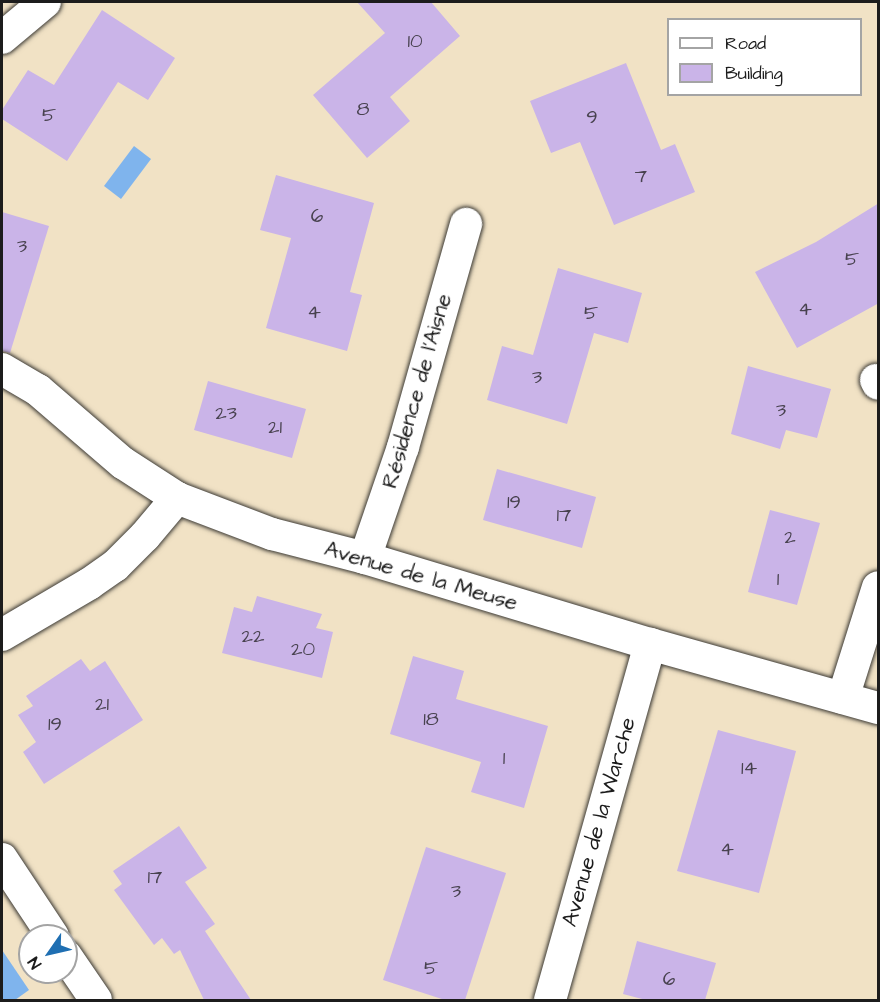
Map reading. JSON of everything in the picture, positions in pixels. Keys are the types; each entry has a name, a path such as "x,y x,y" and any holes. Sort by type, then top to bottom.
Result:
{"street":[{"path":"2,38 45,2"},
{"name":"Résidence de l'Aisne","path":"365,558 403,447 466,224"},
{"name":"Avenue de la Meuse","path":"2,369 38,390 123,463 177,498 272,534 365,558 650,644 879,708"},
{"path":"2,635 89,584 115,566 145,536 177,498"},
{"path":"843,698 879,587"},
{"name":"Avenue de la Warche","path":"550,1000 650,644"},
{"path":"2,859 45,924"},
{"path":"78,974 96,1000"}],"water":[{"path":"134,146 151,159 121,199 104,186"},
{"path":"2,950 18,974 18,984 25,984 29,990 15,1000 2,1000"}],"building":[{"path":"357,2 431,2 460,36 390,97 410,121 367,158 313,95 385,33"},
{"path":"102,10 175,58 148,100 118,82 67,161 2,119 2,110 28,70 54,85"},
{"path":"626,63 661,150 675,144 695,192 614,225 580,142 551,153 530,101"},
{"path":"276,175 374,203 350,292 362,295 347,351 266,328 291,238 260,230"},
{"path":"879,203 879,303 797,348 755,272 816,242"},
{"path":"2,212 49,226 10,353 2,351"},
{"path":"558,268 642,293 628,343 594,333 567,424 487,400 502,346 533,355"},
{"path":"748,366 831,389 817,438 786,430 780,449 731,434"},
{"path":"208,381 306,409 292,458 194,430"},
{"path":"497,469 596,497 582,548 483,520"},
{"path":"770,510 820,523 797,605 748,592"},
{"path":"257,596 322,614 316,628 333,632 322,678 222,653 234,607 252,612"},
{"path":"413,656 464,671 456,699 548,726 524,808 471,792 481,762 390,734"},
{"path":"81,659 90,671 105,661 143,720 44,784 23,752 36,742 18,715 33,706 26,696"},
{"path":"718,730 796,751 759,893 677,871"},
{"path":"179,826 207,868 185,882 215,924 205,931 251,1000 204,1000 180,950 174,954 162,938 154,945 114,890 122,884 113,871"},
{"path":"426,847 506,873 465,1000 445,1000 383,980"},
{"path":"637,941 716,963 705,1000 646,1000 623,994"}]}
